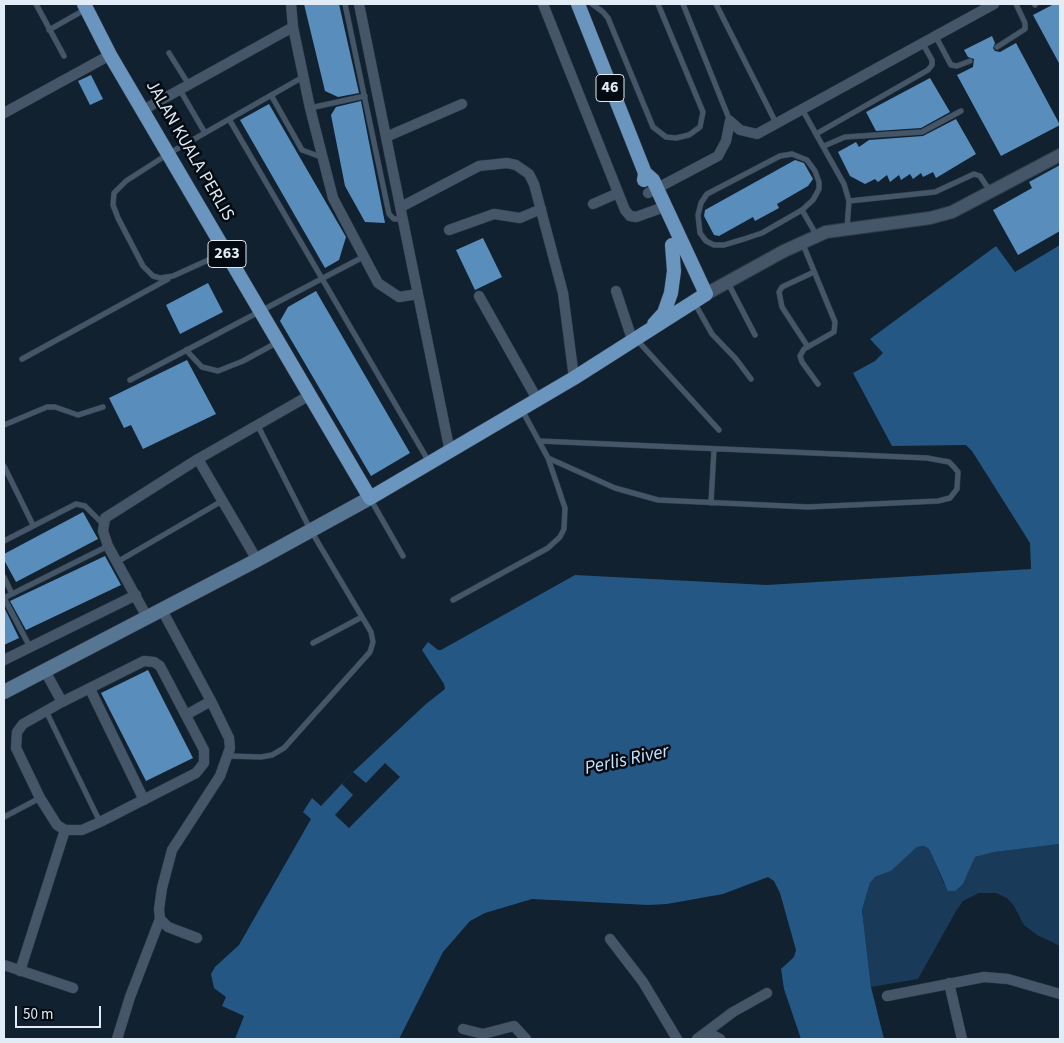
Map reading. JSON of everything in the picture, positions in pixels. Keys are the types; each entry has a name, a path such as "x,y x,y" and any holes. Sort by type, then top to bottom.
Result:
{"main road":[{"name":"46","path":"578,4 652,191 699,298"},
{"name":"JALAN KUALA PERLIS","path":"85,6 110,55 370,498"},
{"name":"46","path":"660,208 672,245 699,298"},
{"path":"639,338 664,313 671,293 674,271 672,245"},
{"path":"4,692 257,560 310,529 370,498 574,378 699,298"}],"street":[{"path":"291,4 293,27 303,77 321,157 333,198 363,257 383,288 398,297 418,294"},
{"path":"359,4 450,452"},
{"path":"543,4 625,210 630,216 640,217 660,208"},
{"path":"730,121 740,130 757,134 994,4"},
{"path":"143,110 293,27"},
{"path":"4,114 110,55"},
{"path":"386,137 462,104"},
{"path":"652,191 718,156 726,142 730,121"},
{"path":"699,298 727,281 817,236 847,229 942,216 961,208 1060,154"},
{"path":"400,206 469,170 498,162 516,165 529,174 541,210 562,293 574,378"},
{"path":"593,204 618,193"},
{"path":"449,230 494,214 520,218 541,210"},
{"path":"616,291 639,338"},
{"path":"479,296 537,399"},
{"path":"147,617 108,546 103,524 109,514 198,459 310,395"},
{"path":"198,459 257,560"},
{"path":"4,660 136,594"},
{"path":"117,1039 130,997 160,919 159,910 162,888 172,850 220,776 228,756 229,738 162,610"},
{"path":"144,661 150,661 160,666 204,750 204,763 196,773 100,822 82,830 65,830 57,825 40,798 16,748 17,732 23,724 90,689 144,661"},
{"path":"44,671 62,702"},
{"path":"90,689 144,800"},
{"path":"186,715 211,701"},
{"path":"20,971 65,830"},
{"path":"160,919 168,927 197,938"},
{"path":"610,939 642,982 677,1039"},
{"path":"4,965 72,988"},
{"path":"887,996 984,977 996,977 1060,994"},
{"path":"949,983 962,1039"},
{"path":"697,1039 738,1009 767,993"},
{"path":"469,1034 482,1034 511,1026 516,1028 526,1039"},
{"path":"707,1032 720,1039"}],"lane":[{"path":"36,4 64,56"},
{"path":"345,4 389,214 394,219 403,219"},
{"path":"592,4 608,18 653,127 666,137 676,138 689,135 700,127 703,112 661,16 658,4"},
{"path":"683,4 730,121"},
{"path":"716,4 776,123"},
{"path":"997,47 1025,29 1025,23 1016,4"},
{"path":"49,30 85,6"},
{"path":"936,37 951,65 957,66 970,61"},
{"path":"816,134 928,70 932,65 932,60 923,44"},
{"path":"169,53 205,133"},
{"path":"173,276 160,278 147,272 118,218 112,200 114,193 126,182 168,154 303,77"},
{"path":"271,95 302,150 321,157"},
{"path":"310,108 365,96"},
{"path":"802,109 844,184 849,201 847,229"},
{"path":"824,146 845,137 922,132 961,111"},
{"path":"229,119 430,462"},
{"path":"792,154 807,160 819,182 819,189 813,200 802,210 762,233 724,245 714,245 706,241 700,233 698,224 701,202 707,194 780,156 792,154"},
{"path":"849,201 935,192 974,174 980,176 990,192"},
{"path":"802,210 817,236"},
{"path":"802,242 835,328 831,335 801,352 802,362 818,384"},
{"path":"22,360 173,276 226,252"},
{"path":"130,380 363,257"},
{"path":"808,347 782,307 779,292 782,287 814,272"},
{"path":"727,281 755,335"},
{"path":"699,298 712,334 751,379"},
{"path":"639,338 719,430"},
{"path":"186,350 202,367 218,371 243,362 279,342"},
{"path":"4,424 47,407 54,407 78,415 103,407"},
{"path":"453,600 548,548 560,537 566,520 566,508 548,458 521,408"},
{"path":"228,756 251,758 272,755 284,748 370,652 373,636 310,529 258,426"},
{"path":"539,441 940,460 949,462 958,472 957,489 950,498 938,501 808,507 711,504 658,500 633,494 548,458"},
{"path":"711,504 714,449"},
{"path":"4,466 33,525"},
{"path":"370,498 403,556"},
{"path":"117,562 222,501"},
{"path":"4,541 76,504 85,506 103,524"},
{"path":"30,647 4,598 108,546"},
{"path":"4,577 12,594"},
{"path":"313,643 362,617"},
{"path":"46,711 100,822"},
{"path":"4,818 40,798"}],"shaded area":[{"path":"1060,844 1060,946 1037,935 1024,925 1014,906 1007,898 996,893 979,893 963,901 918,979 871,987 862,910 870,883 875,877 891,871 917,847 924,846 929,849 944,884 963,884 975,857 993,852"}],"water":[{"name":"Perlis River","path":"1060,245 1060,844 994,852 975,857 963,884 955,891 948,891 929,849 924,846 917,847 891,871 875,877 870,883 862,910 871,987 884,1039 801,1039 784,989 781,969 794,957 796,950 780,893 774,881 768,877 723,894 667,904 648,905 532,899 485,913 470,921 443,952 399,1039 235,1039 244,1016 222,1006 226,997 214,988 211,974 215,967 239,945 311,819 303,812 312,798 321,806 353,772 426,704 445,689 444,684 422,650 428,642 438,650 441,650 575,575 767,585 1031,569 1030,543 972,451 966,445 892,446 853,373 875,361 883,353 870,339 996,246 1015,272"}],"pier":[{"path":"385,763 400,777 349,828 335,815 353,795 342,784 353,772 366,783"}],"building":[{"path":"304,4 339,4 359,93 338,97 325,91"},
{"path":"1054,4 1060,4 1060,65 1033,15"},
{"path":"992,36 995,43 993,48 995,51 1000,52 1016,43 1060,125 1001,156 957,75 973,67 974,59 968,57 964,50"},
{"path":"91,75 103,99 90,105 78,81"},
{"path":"930,78 950,112 921,128 876,131 866,112"},
{"path":"361,101 385,223 365,222 345,186 331,115 336,107"},
{"path":"269,104 346,237 339,260 325,268 240,120"},
{"path":"956,119 976,154 936,178 933,172 923,177 921,173 913,179 910,174 901,180 899,175 890,182 887,175 878,182 875,179 865,184 850,176 838,152 856,142 859,147 869,140 923,136"},
{"path":"795,160 804,163 813,179 808,186 777,204 779,208 755,221 753,217 719,236 714,235 704,216 705,210"},
{"path":"1060,165 1060,231 1018,255 993,210 1032,188 1029,182"},
{"path":"483,238 502,277 475,290 456,250"},
{"path":"208,283 223,312 180,334 166,305"},
{"path":"316,291 410,453 371,476 280,321 288,307"},
{"path":"187,360 216,414 143,449 131,425 124,428 109,398"},
{"path":"83,512 98,539 16,582 4,560 4,554"},
{"path":"105,556 121,585 26,630 10,601"},
{"path":"4,607 19,638 4,645"},
{"path":"148,670 193,758 146,781 101,693"}]}
